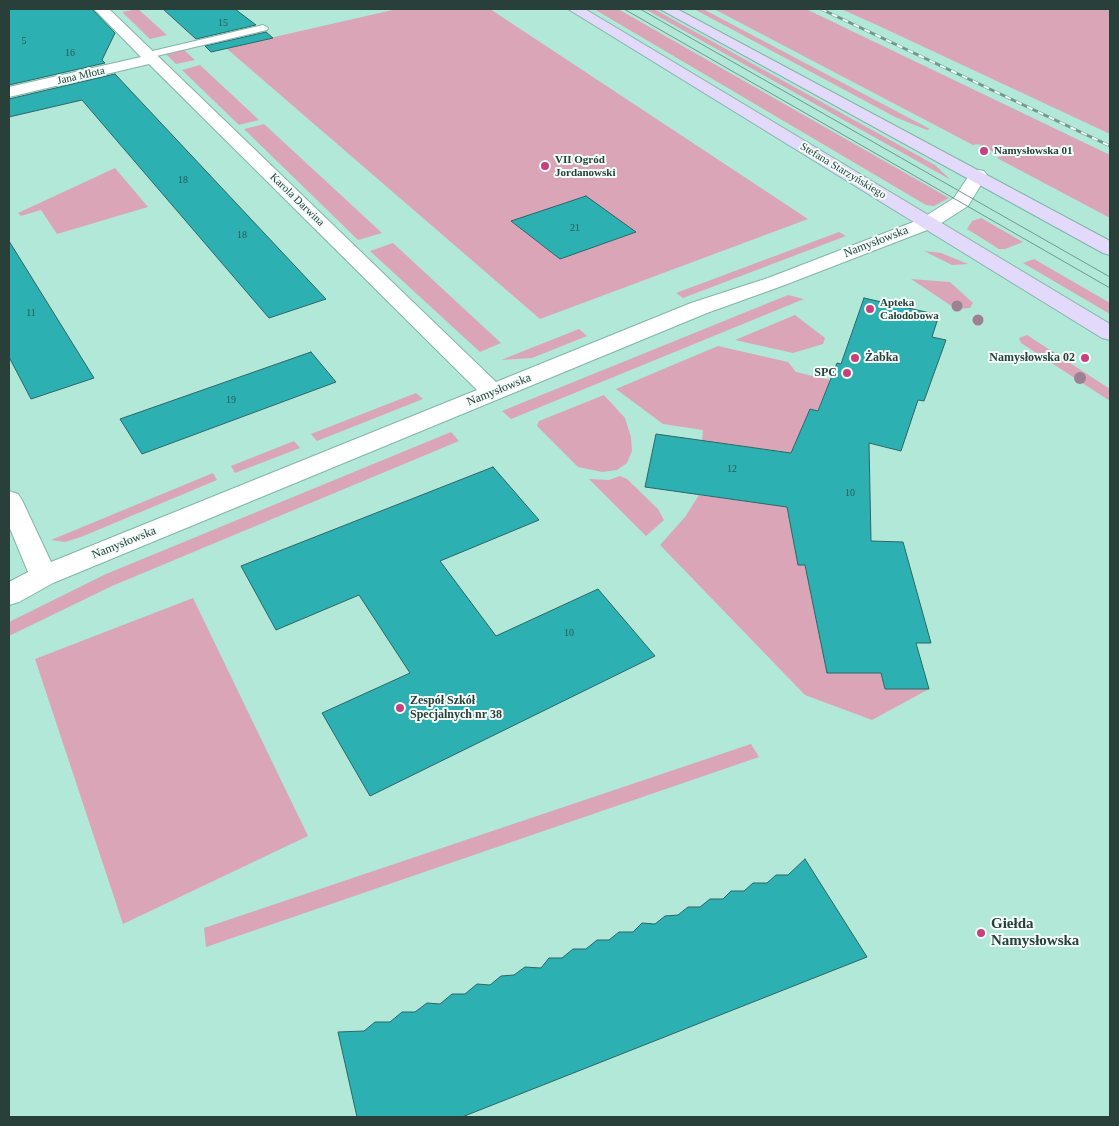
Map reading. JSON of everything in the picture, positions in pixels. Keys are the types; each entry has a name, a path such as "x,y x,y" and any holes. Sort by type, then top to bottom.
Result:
{"main road":[{"name":"Stefana Starzyńskiego","path":"575,9 1110,333"},
{"path":"668,9 1110,248"}],"street":[{"name":"Karola Darwina","path":"101,9 493,392"},
{"name":"Jana Młota","path":"9,92 150,57"},
{"name":"Namysłowska","path":"9,595 43,576 699,308 775,282 928,223 961,202 978,175"},
{"path":"9,500 31,544 43,576"}],"lane":[{"path":"150,57 264,28"}],"shaded area":[{"path":"138,9 167,35 150,39 122,12"},
{"name":"VII Ogród Jordanowski","path":"397,9 490,9 808,219 540,319 226,48"},
{"path":"594,9 618,9 949,198 934,206 926,205"},
{"path":"645,9 654,9 935,165 951,180"},
{"path":"694,9 703,9 930,129 927,130 895,117"},
{"path":"714,9 806,9 1110,155 1110,218 997,158 1001,156 978,144 973,145"},
{"path":"841,9 1110,9 1110,134 879,26"},
{"path":"184,50 195,60 176,64 166,54"},
{"path":"200,65 259,120 239,125 182,70"},
{"path":"264,124 382,233 358,240 244,129"},
{"path":"115,168 148,207 57,234 41,210 21,216 18,213"},
{"path":"981,218 1023,242 1005,249 999,249 967,229 972,221"},
{"path":"839,232 846,236 683,298 676,293"},
{"path":"393,243 501,343 480,352 370,251"},
{"path":"924,251 941,253 968,264 952,265"},
{"path":"1034,259 1110,303 1110,314 1023,263"},
{"path":"911,279 950,282 973,303 970,308 956,309"},
{"path":"788,295 804,299 511,419 502,411"},
{"path":"795,315 825,338 823,344 793,353 735,340"},
{"path":"579,329 587,336 532,358 501,360"},
{"path":"1027,335 1110,389 1110,401 1021,343 1019,338"},
{"path":"718,346 788,362 796,372 830,380 818,411 810,409 788,462 780,451 702,441 703,430 663,424 616,389"},
{"path":"416,393 423,399 317,441 311,434"},
{"path":"604,395 625,418 631,437 632,451 627,463 617,470 602,472 578,467 537,426 539,421"},
{"path":"451,432 459,441 112,586 9,636 9,622 106,574"},
{"path":"294,441 300,448 235,473 231,466"},
{"path":"213,473 217,480 81,537 65,542 51,540"},
{"path":"620,476 627,479 658,509 664,520 646,536 589,479 609,480"},
{"path":"699,495 774,505 785,497 798,564 805,565 881,673 885,689 929,689 872,720 805,695 660,545 685,517"},
{"path":"193,598 308,836 123,924 35,659"},
{"path":"751,744 759,757 206,947 204,928"}],"building":[{"path":"9,9 92,9 115,33 102,60 105,63 9,85"},
{"path":"163,9 235,9 256,25 196,39"},
{"path":"266,32 273,38 211,52 205,46"},
{"path":"115,74 326,299 269,318 82,100 9,117 9,99"},
{"path":"586,196 636,232 560,259 511,221"},
{"path":"9,241 94,378 31,399 9,357"},
{"path":"864,298 939,315 932,337 946,340 924,401 918,400 901,451 869,443 871,541 903,542 931,643 916,643 929,689 885,689 881,673 827,673 805,565 798,565 787,507 645,487 656,434 791,453 810,409 818,411 837,363 841,364"},
{"path":"311,352 336,382 142,454 120,419"},
{"path":"493,467 539,520 440,561 496,636 598,589 655,656 370,796 322,713 410,673 359,595 276,630 241,566"},
{"path":"805,859 867,957 462,1117 357,1117 338,1032 364,1031 375,1022 390,1022 402,1012 415,1012 427,1003 440,1004 452,994 465,994 477,984 490,985 501,976 514,975 525,967 541,968 549,958 562,958 573,949 586,949 597,940 609,940 619,932 633,932 642,923 655,924 665,916 678,915 688,907 700,907 710,899 723,899 731,891 744,891 753,883 767,883 776,875 788,875"}],"tram line":[{"path":"624,9 1110,288"},
{"path":"640,9 1110,277"}],"railway":[{"path":"821,9 1110,146"}],"place":[{"name":"Namysłowska 01","path":"984,151"},
{"name":"VII Ogród Jordanowski","path":"545,166"},
{"name":"Apteka Całodobowa","path":"870,309"},
{"name":"Żabka","path":"855,358"},
{"name":"Namysłowska 02","path":"1085,358"},
{"name":"SPC","path":"847,373"},
{"name":"Zespół Szkół Specjalnych nr 38","path":"400,708"},
{"name":"Giełda Namysłowska","path":"981,933"}]}
